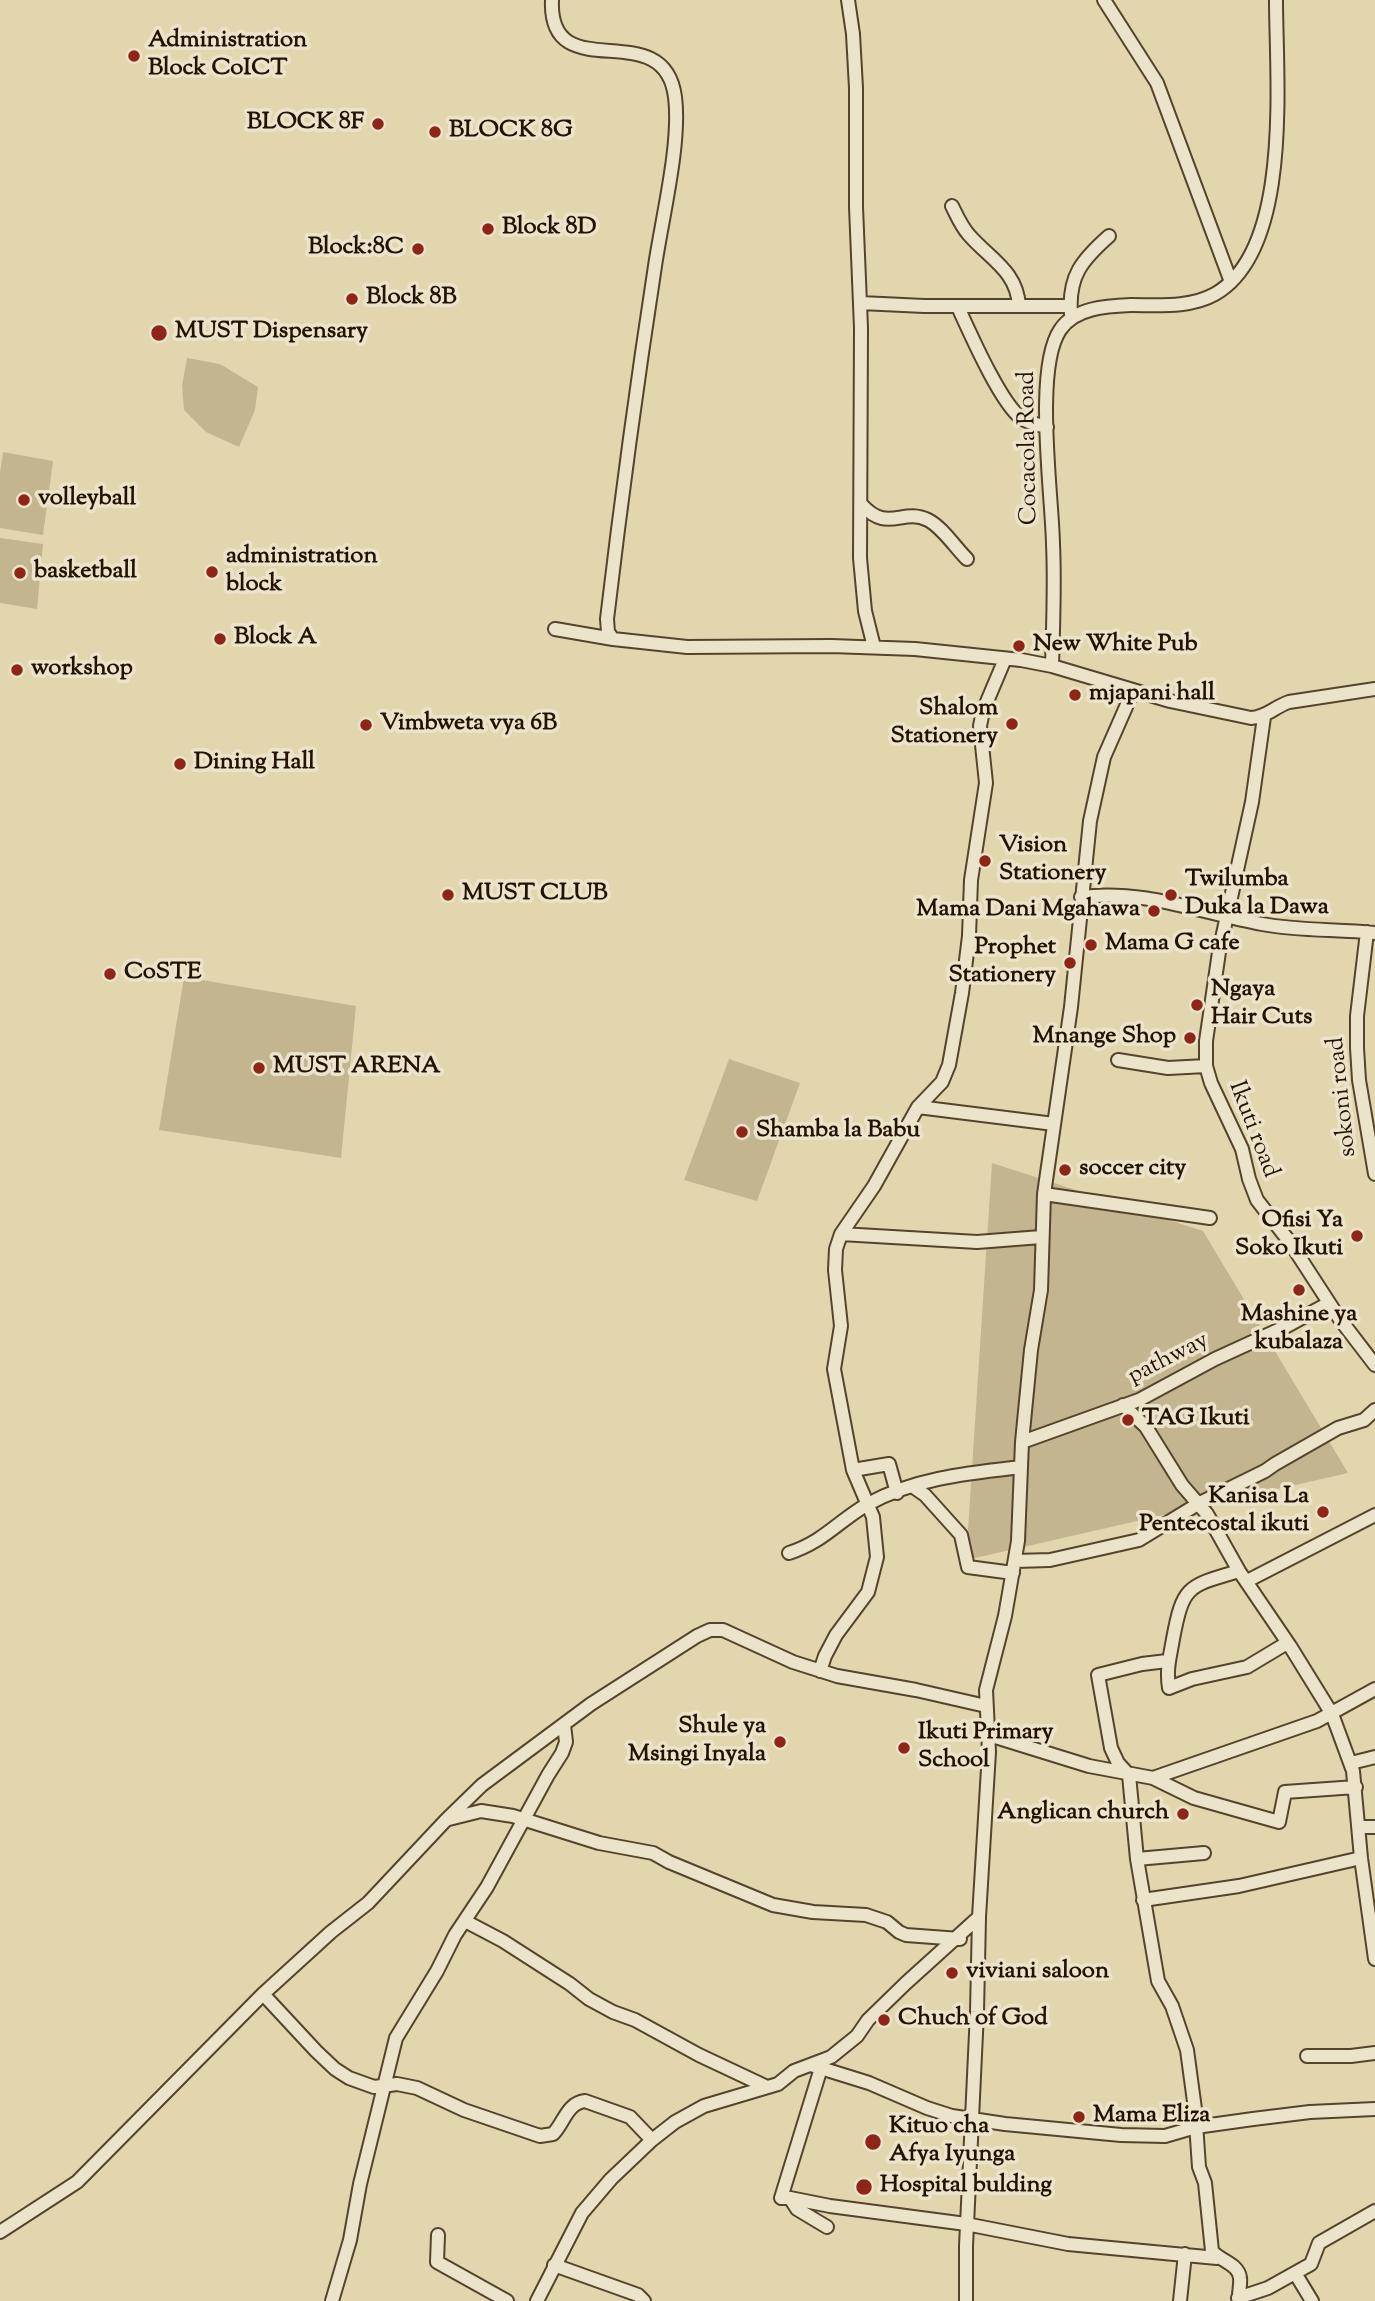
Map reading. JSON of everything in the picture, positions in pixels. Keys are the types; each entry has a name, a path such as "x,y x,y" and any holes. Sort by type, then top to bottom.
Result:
{"street":[{"path":"552,0 554,25 568,42 582,47 657,60 669,73 676,99 673,152 654,265 608,608 608,632 613,639"},
{"path":"848,0 855,62 856,206 861,303 862,588 874,647"},
{"path":"1104,0 1157,83 1231,282"},
{"path":"861,303 958,307 1018,306 1070,312 1102,307 1186,304 1216,293 1231,282 1251,257 1268,208 1276,139 1276,0"},
{"path":"952,205 966,232 1001,264 1012,278 1018,294 1018,306"},
{"name":"Cocacola Road","path":"1052,666 1053,545 1047,428 1048,362 1060,329 1070,312 1075,276 1089,255 1109,236"},
{"path":"958,307 1012,409 1023,419 1047,428"},
{"path":"861,504 872,516 880,519 915,517 928,520 967,559"},
{"path":"555,629 658,646 874,647 1005,659 1052,666 1133,691 1241,717 1264,717 1289,702 1375,689"},
{"path":"820,1671 836,1635 865,1597 872,1583 877,1557 869,1504 853,1470 834,1369 841,1326 835,1254 841,1234 874,1186 918,1107 942,1082 950,1065 968,946 971,880 986,783 980,726 983,711 1005,659"},
{"path":"966,2301 979,1917 989,1735 986,1706 990,1672 1005,1616 1014,1567 1029,1363 1041,1290 1044,1194 1072,1007 1082,897 1098,779 1104,756 1133,691"},
{"name":"Ikuti road","path":"1264,717 1252,802 1226,916 1208,1023 1206,1066 1211,1083 1242,1149 1257,1200 1289,1241 1329,1303 1375,1365"},
{"path":"1082,897 1103,894 1155,898 1280,927 1371,933"},
{"name":"sokoni road","path":"1371,933 1357,1016 1357,1048 1359,1080 1375,1174"},
{"path":"1118,1060 1168,1068 1206,1066"},
{"path":"918,1107 1054,1124"},
{"path":"1044,1194 1210,1218"},
{"path":"841,1234 977,1242 1041,1237"},
{"name":"pathway","path":"1022,1443 1123,1405 1329,1303"},
{"path":"1123,1405 1146,1427 1182,1485 1207,1514 1243,1576 1332,1714 1351,1763 1356,1787 1361,1858 1375,1959"},
{"path":"912,1486 925,1495 961,1535 968,1567 1014,1567 1139,1541 1198,1504 1265,1472 1338,1428 1363,1420 1375,1410"},
{"path":"853,1470 889,1464 897,1493"},
{"path":"789,1553 810,1546 869,1504 912,1486 950,1476 1021,1468"},
{"path":"1287,1643 1247,1667 1192,1679 1169,1688 1167,1661 1176,1615 1187,1593 1200,1583 1243,1576 1375,1515"},
{"path":"0,2232 77,2182 263,1994 331,1932 368,1903 446,1820 506,1765 592,1704 710,1630 723,1630 793,1662 836,1676 986,1706"},
{"path":"1167,1661 1135,1665 1098,1675 1111,1748 1118,1763 1129,1775 1137,1859 1158,1982 1172,2006 1186,2050 1199,2166 1205,2183 1208,2206 1210,2244 1217,2258"},
{"path":"1153,1778 1182,1770 1332,1714 1375,1689"},
{"path":"332,2301 393,2047 401,2028 487,1887 565,1747 565,1725"},
{"path":"989,1735 1088,1766 1153,1778 1194,1798 1279,1822 1285,1792 1356,1787"},
{"path":"1351,1763 1375,1758"},
{"path":"446,1820 481,1811 523,1819 612,1847 653,1853 773,1905 813,1912 856,1914 887,1922 906,1935 978,1943"},
{"path":"1359,1827 1375,1827"},
{"path":"1137,1859 1204,1853"},
{"path":"1143,1900 1239,1886 1361,1858"},
{"path":"537,2301 582,2213 611,2179 652,2140 675,2122 704,2106 778,2084 794,2071 816,2066 831,2057 857,2036 868,2020 979,1917"},
{"path":"465,1921 503,1941 601,2006 635,2020 699,2055 767,2087"},
{"path":"263,1994 335,2069 365,2085 384,2087 397,2084 417,2088 477,2115 540,2136 553,2134 577,2102 585,2101 630,2117 652,2140"},
{"path":"1307,2056 1375,2053"},
{"path":"816,2066 869,2083 927,2108 972,2120 1155,2137 1196,2127 1310,2112 1375,2109"},
{"path":"816,2066 782,2198 967,2224 1068,2244 1217,2258 1237,2269 1240,2278 1238,2300 1268,2288 1311,2264 1319,2243 1375,2211"},
{"path":"790,2198 797,2209 827,2227"},
{"path":"438,2235 437,2262 507,2301"},
{"path":"1180,2301 1185,2254"},
{"path":"554,2266 638,2295 644,2301"},
{"path":"1295,2273 1312,2301"}],"shaded area":[{"path":"187,358 220,364 258,387 255,410 239,447 206,432 184,410 182,386"},
{"name":"volleyball","path":"3,452 53,461 43,535 0,528 0,473"},
{"name":"basketball","path":"0,538 43,544 37,609 0,603"},
{"name":"MUST ARENA","path":"184,977 356,1006 341,1158 159,1130"},
{"name":"Shamba la Babu","path":"729,1059 800,1083 757,1201 684,1180"},
{"path":"992,1163 1203,1231 1348,1473 966,1560"}],"place":[{"name":"Administration Block CoICT","path":"134,56"},
{"name":"BLOCK 8F","path":"378,124"},
{"name":"BLOCK 8G","path":"435,132"},
{"name":"Block 8D","path":"488,229"},
{"name":"Block:8C","path":"418,249"},
{"name":"Block 8B","path":"352,299"},
{"name":"MUST Dispensary","path":"159,333"},
{"name":"volleyball","path":"24,500"},
{"name":"administration block","path":"212,572"},
{"name":"basketball","path":"20,573"},
{"name":"Block A","path":"220,639"},
{"name":"New White Pub","path":"1019,646"},
{"name":"workshop","path":"17,670"},
{"name":"mjapani hall","path":"1075,695"},
{"name":"Shalom Stationery","path":"1012,724"},
{"name":"Vimbweta vya 6B","path":"366,725"},
{"name":"Dining Hall","path":"180,764"},
{"name":"Vision Stationery","path":"985,861"},
{"name":"MUST CLUB","path":"448,895"},
{"name":"Twilumba Duka la Dawa","path":"1171,895"},
{"name":"Mama Dani Mgahawa","path":"1154,911"},
{"name":"Mama G cafe","path":"1091,945"},
{"name":"Prophet Stationery","path":"1070,963"},
{"name":"CoSTE","path":"110,974"},
{"name":"Ngaya Hair Cuts","path":"1197,1005"},
{"name":"Mnange Shop","path":"1190,1038"},
{"name":"MUST ARENA","path":"259,1068"},
{"name":"Shamba la Babu","path":"742,1132"},
{"name":"soccer city","path":"1065,1170"},
{"name":"Ofisi Ya Soko Ikuti","path":"1357,1236"},
{"name":"Mashine ya kubalaza","path":"1299,1290"},
{"name":"TAG Ikuti","path":"1128,1420"},
{"name":"Kanisa La Pentecostal ikuti","path":"1323,1512"},
{"name":"Shule ya Msingi Inyala","path":"780,1742"},
{"name":"Ikuti Primary School","path":"904,1748"},
{"name":"Anglican church","path":"1183,1814"},
{"name":"viviani saloon","path":"952,1973"},
{"name":"Chuch of God","path":"884,2020"},
{"name":"Mama Eliza","path":"1079,2117"},
{"name":"Kituo cha Afya Iyunga","path":"873,2142"},
{"name":"Hospital bulding","path":"864,2187"}]}
